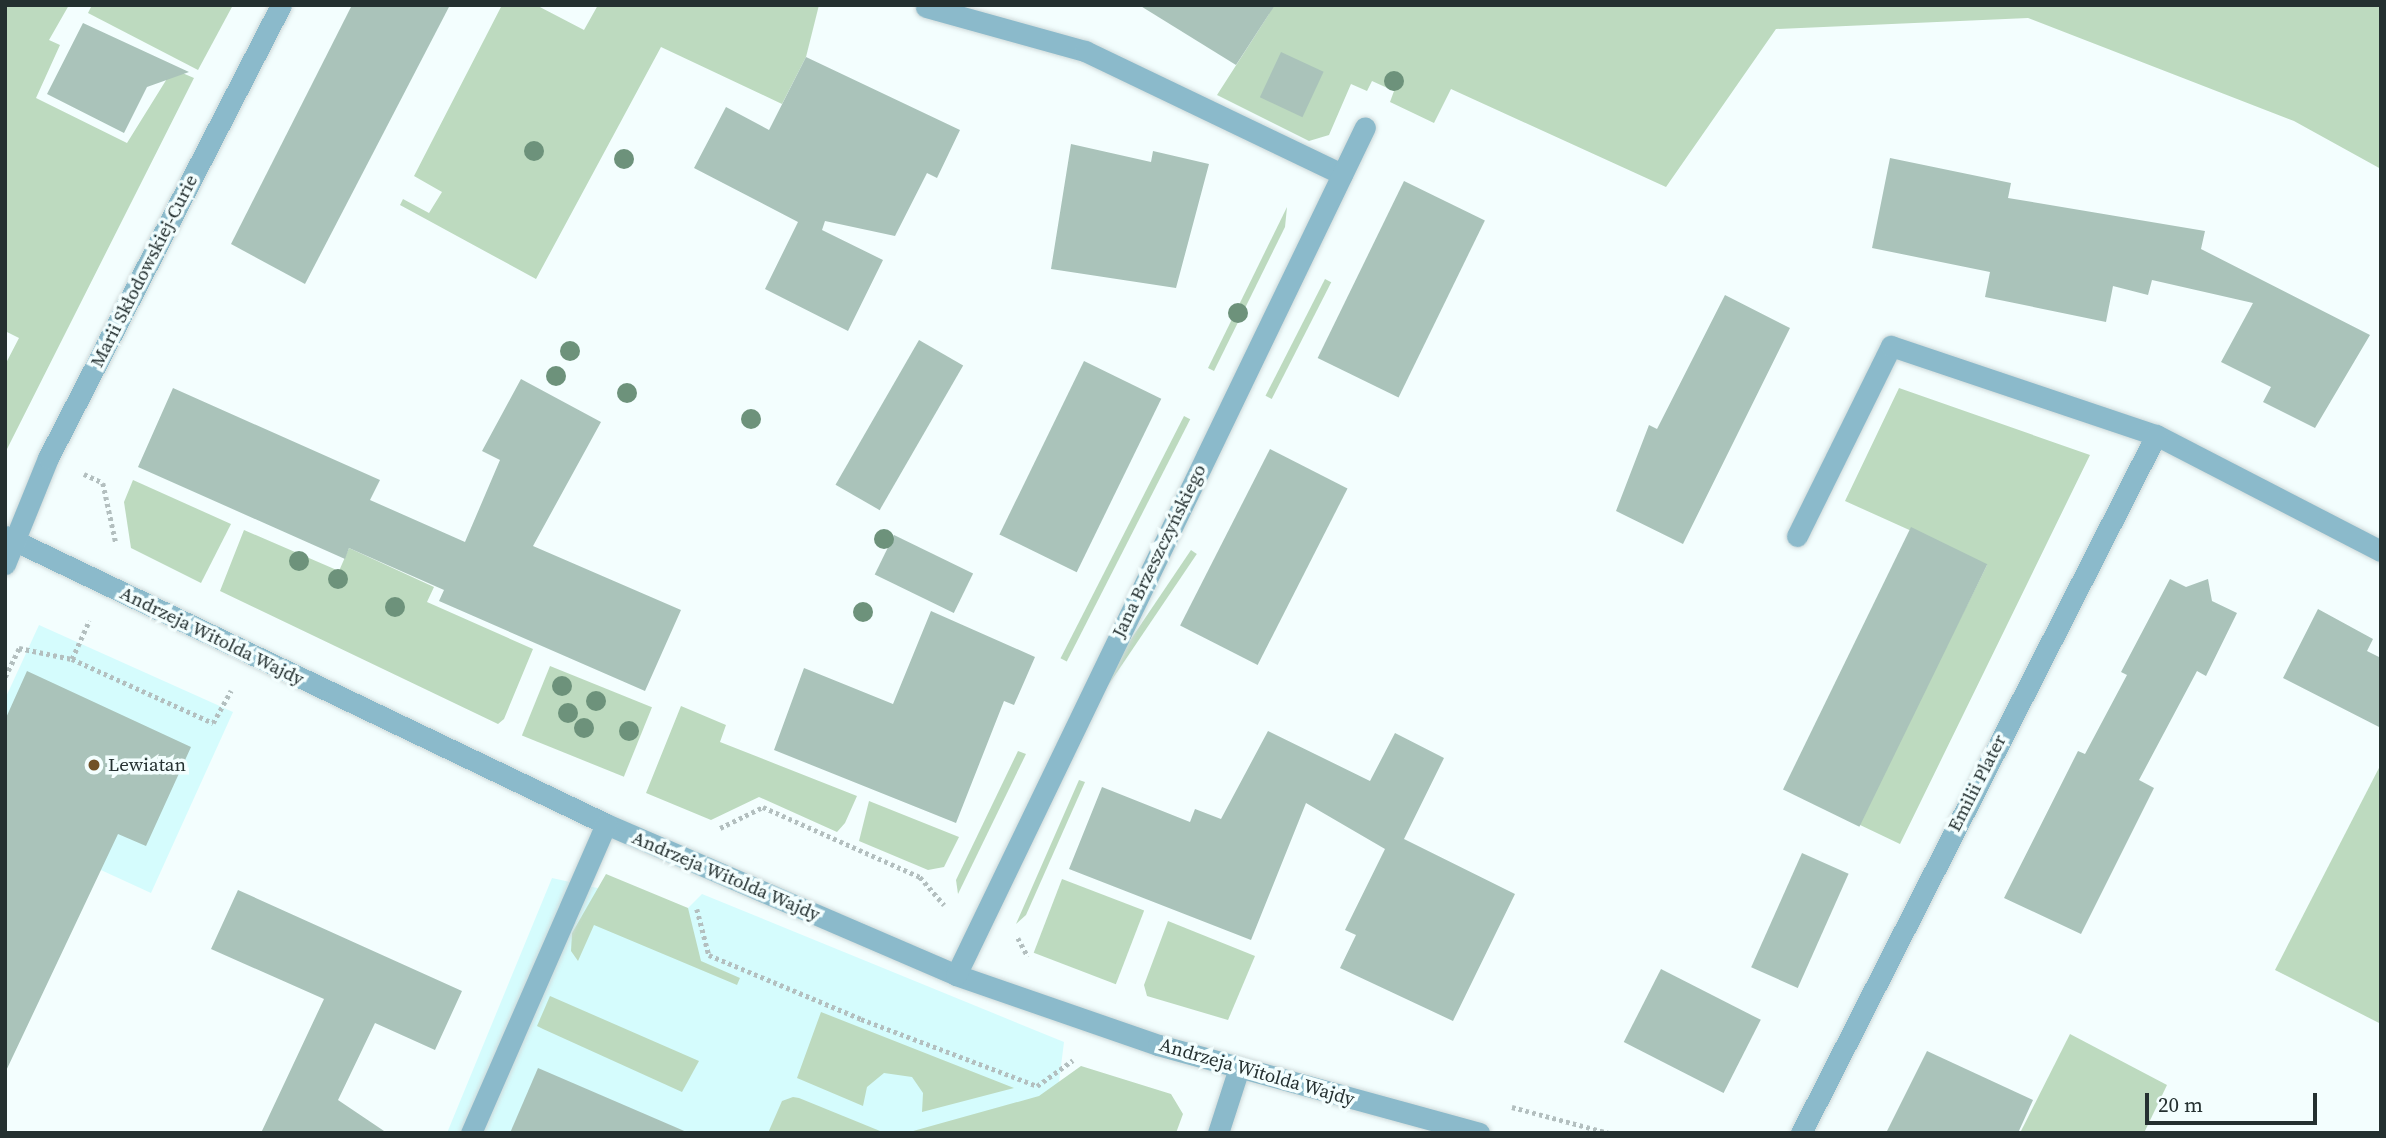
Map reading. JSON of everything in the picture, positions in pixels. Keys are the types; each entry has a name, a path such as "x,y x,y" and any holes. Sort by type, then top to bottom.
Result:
{"street":[{"name":"Marii Skłodowskiej-Curie","path":"5,564 10,538 48,458 281,5"},
{"path":"926,6 1085,51 1342,174"},
{"name":"Jana Brzeszczyńskiego","path":"956,975 1365,127"},
{"path":"1797,536 1891,346 2156,435 2381,551"},
{"name":"Emilii Plater","path":"1801,1133 2156,435"},
{"name":"Andrzeja Witolda Wajdy","path":"10,538 606,824 956,975 1239,1068 1479,1133"},
{"path":"471,1133 606,824"},
{"path":"1218,1133 1239,1068"}],"path":[{"path":"79,472 103,483 119,555"},
{"path":"72,659 94,608"},
{"path":"5,677 19,648"},
{"path":"713,832 763,807 920,877 947,908"}],"shaded area":[{"path":"39,625 233,712 151,893 5,826 5,699"},
{"path":"552,878 688,908 702,894 1064,1042 1059,1082 1166,1133 447,1133"}],"green space":[{"path":"5,5 69,5 49,40 60,45 36,98 127,143 173,69 194,78 5,453 5,365 19,338 5,331"},
{"path":"92,5 233,5 198,70 88,13"},
{"path":"502,5 536,5 584,30 598,5 819,5 806,57 782,104 661,47 536,279 400,205 403,199 429,213 442,192 414,176"},
{"path":"1257,5 2381,5 2381,169 2294,121 2028,18 1776,29 1666,187 1451,89 1434,123 1390,102 1394,91 1372,81 1367,91 1351,84 1329,135 1309,141 1217,95 1269,14"},
{"path":"1287,207 1285,227 1214,371 1208,368"},
{"path":"1325,279 1331,282 1272,399 1266,396"},
{"path":"1899,388 2090,455 1900,844 1858,824 1987,565 1845,501"},
{"path":"1184,416 1190,419 1067,662 1061,658"},
{"path":"133,480 231,524 201,583 131,548 124,502"},
{"path":"244,530 339,571 349,548 434,587 427,602 533,649 504,719 498,724 220,591"},
{"path":"1191,550 1197,554 1086,718 1080,714"},
{"path":"550,666 652,707 624,777 522,736"},
{"path":"681,706 726,725 720,742 857,796 845,823 837,832 759,797 711,820 646,793"},
{"path":"1018,751 1026,754 958,894 956,880"},
{"path":"2381,764 2381,1024 2275,970"},
{"path":"1079,780 1085,782 1026,915 1016,924"},
{"path":"869,801 959,837 944,867 928,870 859,841"},
{"path":"606,874 688,908 701,961 740,978 737,985 594,925 578,961 571,951 572,933"},
{"path":"1062,879 1144,911 1116,984 1034,953"},
{"path":"1168,921 1255,956 1228,1020 1147,996 1144,985"},
{"path":"550,996 699,1061 682,1092 537,1026"},
{"path":"821,1012 1014,1088 922,1112 923,1093 912,1077 884,1073 867,1087 863,1106 797,1078"},
{"path":"2070,1034 2167,1085 2144,1133 2020,1133"},
{"path":"1081,1066 1171,1094 1183,1114 1176,1133 906,1133 1039,1096"},
{"path":"793,1097 885,1133 768,1133 782,1101"}],"building":[{"path":"352,5 450,5 305,284 231,244"},
{"path":"1139,5 1275,5 1236,65"},
{"path":"83,23 189,72 147,87 124,133 47,94"},
{"path":"1281,52 1324,72 1302,117 1260,97"},
{"path":"806,57 960,130 937,178 927,173 895,236 825,221 822,230 883,260 848,331 765,289 798,222 694,168 726,107 769,130"},
{"path":"1071,144 1151,162 1153,151 1209,164 1176,288 1051,269"},
{"path":"1890,158 2011,183 2008,198 2205,231 2201,249 2370,335 2315,428 2263,402 2271,387 2221,362 2253,303 2152,280 2148,295 2113,286 2106,322 1985,297 1990,272 1872,248"},
{"path":"1404,181 1485,220 1399,398 1318,358"},
{"path":"1725,295 1790,328 1683,544 1616,511 1649,425 1657,429"},
{"path":"919,340 963,365 880,510 836,485"},
{"path":"1084,361 1161,399 1077,572 999,534"},
{"path":"521,379 601,422 533,546 681,610 645,691 439,601 444,590 349,548 345,559 138,467 173,388 380,480 370,500 465,542 500,460 482,451"},
{"path":"1270,449 1348,488 1258,665 1180,625"},
{"path":"1911,527 1987,564 1859,827 1783,789"},
{"path":"894,535 973,574 954,613 875,575"},
{"path":"2170,579 2186,587 2208,579 2212,601 2237,613 2206,676 2197,671 2139,780 2154,788 2081,934 2004,898 2078,751 2085,754 2127,675 2121,672"},
{"path":"2318,609 2373,639 2367,651 2381,658 2381,728 2283,678"},
{"path":"931,611 1035,657 1014,705 1004,701 956,823 774,750 804,668 893,704"},
{"path":"27,671 191,747 146,846 118,834 5,1073 5,720"},
{"path":"1268,731 1370,781 1395,733 1444,758 1404,839 1515,894 1453,1021 1340,968 1356,935 1345,930 1385,849 1306,803 1251,940 1069,869 1102,787 1190,822 1195,809 1221,819"},
{"path":"1802,853 1849,874 1798,988 1751,967"},
{"path":"238,890 462,991 435,1050 375,1023 338,1100 387,1133 261,1133 324,999 211,949"},
{"path":"1661,969 1761,1020 1724,1093 1624,1042"},
{"path":"1927,1051 2033,1100 2018,1133 1886,1133"},
{"path":"538,1068 689,1133 510,1133"}],"place":[{"name":"Lewiatan","path":"94,765"}]}
